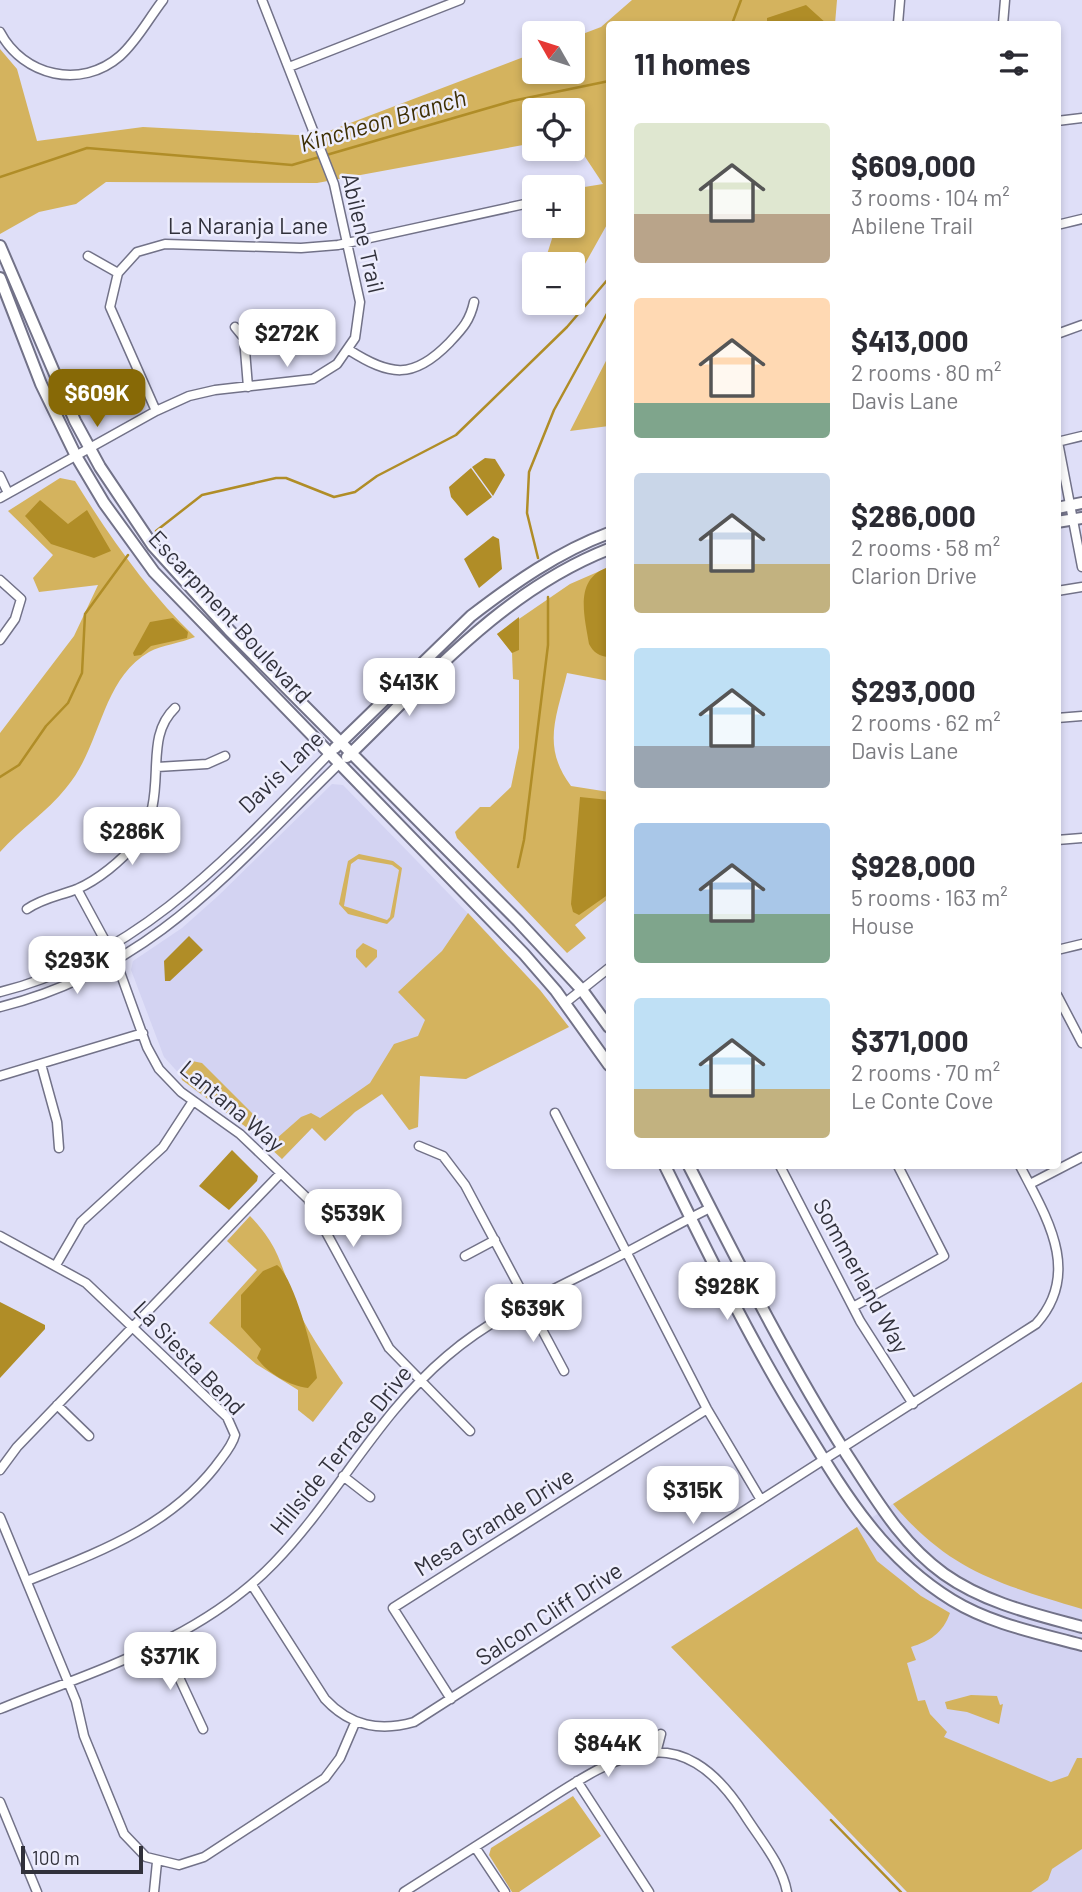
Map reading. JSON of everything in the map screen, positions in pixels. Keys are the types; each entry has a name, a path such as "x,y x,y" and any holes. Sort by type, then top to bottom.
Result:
{"main road":[{"name":"Escarpment Boulevard","path":"0,246 61,394 89,448 153,546 206,606 582,990 606,1023"},
{"name":"Escarpment Boulevard","path":"0,278 41,384 76,456 126,535 195,616 524,954 565,1003 606,1061"},
{"name":"Davis Lane","path":"330,753 471,616 543,565 606,534"},
{"name":"Davis Lane","path":"340,764 503,609 545,580 606,550"},
{"path":"195,616 206,606"},
{"path":"666,1169 776,1382 860,1517 915,1574 954,1601 1036,1633 1082,1645"},
{"path":"690,1169 781,1347 893,1527 923,1558 962,1586 989,1599 1082,1627"},
{"path":"1036,1633 1041,1616"}],"street":[{"path":"0,32 12,50 37,69 54,75 80,75 106,66 119,57 163,0"},
{"name":"Abilene Trail","path":"4,496 156,411 199,393 313,379 330,370 349,349 358,329 361,310 349,243 334,184 262,0"},
{"path":"289,67 460,0"},
{"path":"898,21 900,0"},
{"path":"1003,21 1005,0"},
{"path":"1061,121 1082,118"},
{"name":"La Naranja Lane","path":"118,273 137,252 156,245 301,248 349,243 522,205"},
{"path":"1061,224 1082,219"},
{"path":"88,256 118,273 110,294 112,315 156,411"},
{"path":"349,349 386,370 416,368 436,356 467,323 474,302"},
{"path":"1061,333 1082,325"},
{"path":"235,327 245,343 248,387"},
{"path":"1061,441 1082,436"},
{"path":"1061,455 1076,504 1082,567"},
{"path":"0,476 4,496"},
{"path":"0,580 21,599 15,619 0,640"},
{"path":"1061,590 1082,587"},
{"path":"27,909 42,900 77,889 110,867 142,835 153,811 161,728 175,708"},
{"path":"1061,718 1082,716"},
{"name":"Davis Lane","path":"0,992 56,974 110,948 141,929 187,893 330,753"},
{"path":"158,767 199,766 225,755"},
{"name":"Davis Lane","path":"0,1007 57,988 116,961 158,935 193,907 340,764"},
{"path":"1061,840 1082,838"},
{"name":"Lantana Way","path":"77,889 116,961 142,1033 159,1069 193,1101 240,1134 313,1206 381,1336 419,1380 470,1431"},
{"path":"1061,949 1082,944"},
{"path":"565,1003 606,970"},
{"path":"1061,1003 1082,1043"},
{"path":"0,1076 142,1033"},
{"path":"41,1064 57,1122 59,1148"},
{"path":"56,1265 78,1225 163,1147 193,1101"},
{"path":"555,1113 707,1409 761,1500"},
{"path":"419,1146 443,1156 454,1168 564,1371"},
{"path":"1061,1168 1082,1157"},
{"name":"Sommerland Way","path":"782,1169 853,1307 913,1404"},
{"path":"853,1307 944,1256 900,1169"},
{"name":"Salcon Cliff Drive","path":"355,1723 376,1727 400,1726 414,1722 1027,1330 1053,1304 1061,1283 1060,1247 1022,1169"},
{"path":"1030,1184 1059,1169"},
{"path":"0,1470 11,1454 57,1405 281,1173"},
{"name":"Hillside Terrace Drive","path":"0,1709 163,1643 216,1613 252,1585 299,1536 419,1380 481,1331 527,1302 710,1208"},
{"name":"La Siesta Bend","path":"0,1236 86,1283 227,1417 234,1429 235,1439 202,1483 156,1522 118,1543 27,1581"},
{"path":"465,1255 495,1240"},
{"path":"57,1405 89,1436"},
{"name":"Mesa Grande Drive","path":"451,1699 393,1608 707,1409"},
{"path":"343,1476 370,1497"},
{"path":"0,1517 68,1682 86,1742 124,1835 138,1852 157,1862 179,1865 198,1860 314,1786 336,1765 355,1723 325,1699 252,1585"},
{"path":"163,1643 203,1729"},
{"path":"656,1752 662,1734"},
{"path":"404,1892 577,1781 620,1757 656,1752 688,1759 707,1770 724,1785 776,1865 787,1892"},
{"path":"577,1781 649,1892"},
{"path":"0,1802 3,1819 37,1892"},
{"path":"475,1847 505,1892"},
{"path":"154,1892 157,1862"}],"shaded area":[{"path":"632,0 837,0 835,21 608,21"},
{"path":"806,5 824,21 767,21 767,18"},
{"path":"606,23 606,226 585,264 585,252 548,252 552,238 585,238 585,187 603,184 585,157 585,98 522,98 522,145 317,183 106,182 76,204 39,212 0,234 0,49 17,69 37,141 143,127 316,136 522,58 522,84 585,84 585,33"},
{"path":"606,361 606,426 570,431"},
{"path":"485,458 495,459 505,475 493,496 472,467"},
{"path":"471,468 492,497 467,516 451,497 449,487"},
{"path":"60,478 75,481 130,563 195,637 149,652 133,664 120,680 78,771 66,788 0,852 0,733 74,636 98,585 39,592 33,578 53,555 8,511"},
{"path":"40,500 68,524 87,510 111,551 94,558 51,544 25,516"},
{"path":"493,536 499,539 502,569 479,588 464,559"},
{"path":"606,568 606,680 567,673 554,731 556,758 571,786 606,792 606,900 575,925 586,938 567,953 457,838 455,832 480,807 490,807 511,787 519,748 519,680 513,679 512,653 497,634 570,584"},
{"path":"606,568 606,656 597,654 589,644 584,609 586,588 590,579"},
{"path":"519,617 519,650 512,653 497,634"},
{"path":"173,618 188,632 187,638 151,646 141,655 134,656 133,653 150,622"},
{"path":"332,784 343,785 489,935 569,1027 466,1079 420,1076 418,1127 409,1130 382,1094 355,1112 325,1141 312,1128 282,1159 234,1115 195,1091 164,1057 131,970 133,961 182,928 218,896"},
{"path":"580,797 606,800 606,896 579,915 573,912 571,904"},
{"path":"359,854 393,861 402,868 394,917 387,924 348,914 339,904 348,861","holes":["358,859 392,865 399,870 390,917 387,920 344,906 351,864"]},
{"path":"468,913 540,990 569,1027 466,1079 420,1076 418,1127 409,1130 382,1094 355,1112 325,1141 312,1128 282,1159 268,1146 301,1117 311,1113 320,1118 370,1083 394,1044 418,1036 425,1020 398,992 442,951"},
{"path":"189,936 203,950 170,981 165,981 164,961"},
{"path":"363,943 377,950 377,957 366,968 356,957 356,950"},
{"path":"192,1061 202,1063 259,1120 259,1131 250,1130 182,1080 180,1072"},
{"path":"232,1150 258,1176 257,1181 229,1210 199,1186"},
{"path":"250,1216 272,1245 303,1320 343,1383 313,1422 298,1410 298,1390 256,1364 209,1323 257,1270 227,1241"},
{"path":"277,1265 290,1284 312,1352 317,1378 308,1388 287,1382 267,1369 257,1358 261,1349 241,1327 241,1295 263,1271"},
{"path":"0,1302 45,1325 45,1329 0,1378"},
{"path":"1082,1382 1082,1892 907,1892 671,1647"},
{"path":"1082,1382 1082,1609 1026,1592 978,1573 935,1546 893,1504"},
{"path":"857,1527 877,1561 921,1596 950,1613 944,1626 935,1635 911,1647 916,1660 907,1663 918,1701 925,1700 930,1714 947,1732 944,1737 1051,1782 1068,1776 1077,1758 1082,1758 1082,1849 1052,1869 1048,1880 1031,1892 907,1892 671,1647"},
{"path":"971,1695 997,1696 1000,1705 1003,1704 999,1724 967,1712 947,1709 945,1702"},
{"path":"573,1796 601,1836 519,1892 512,1892 489,1855 491,1848"}],"waterway":[{"name":"Kincheon Branch","path":"733,21 741,0"},
{"name":"Kincheon Branch","path":"0,177 87,148 292,165 512,101 606,82"},
{"path":"156,531 202,495 276,478 286,478 334,497 355,492 377,476 456,435 567,327 606,282"},
{"path":"538,558 527,513 529,472 554,410 606,315"},
{"path":"0,777 19,765 46,726 68,703 82,673 85,614 128,555"},
{"path":"518,867 524,840 548,645 548,597"},
{"path":"831,1820 901,1892"}]}
